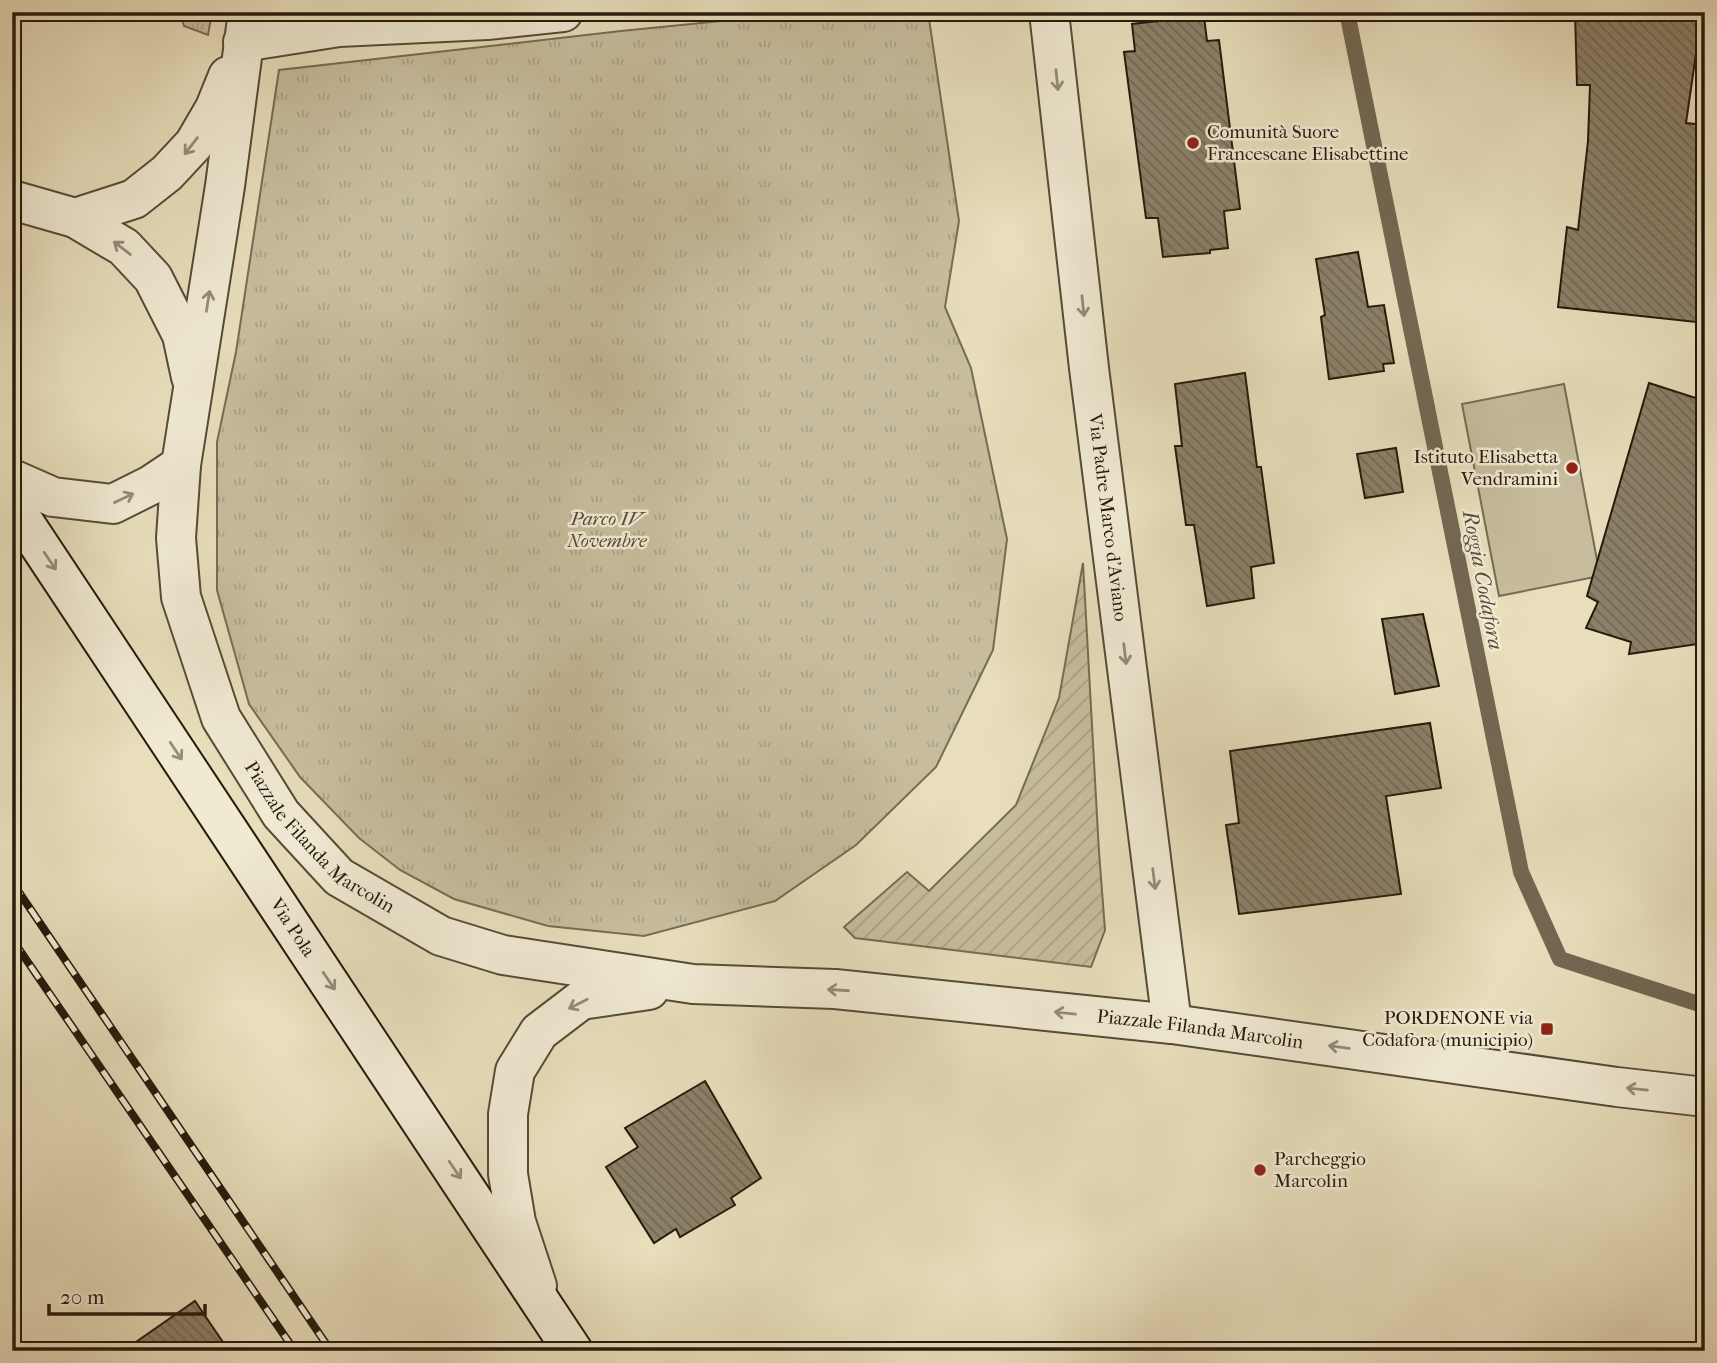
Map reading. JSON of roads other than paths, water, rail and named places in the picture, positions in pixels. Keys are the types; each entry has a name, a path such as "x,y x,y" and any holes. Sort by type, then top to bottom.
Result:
{"street":[{"path":"75,218 134,199 167,173 194,144 215,108 246,27 340,27 487,20 563,12"},
{"name":"Via Padre Marco d'Aviano","path":"1049,12 1091,382 1172,1024"},
{"name":"Piazzale Filanda Marcolin","path":"246,27 225,186 181,465 176,538 181,597 220,718 281,814 339,877 441,936 503,956 693,984 835,989 1172,1024 1705,1097"},
{"path":"12,200 75,218 124,247 153,278 182,335 194,392"},
{"path":"12,479 53,497 113,504 151,485 181,465"},
{"name":"Via Pola","path":"12,504 543,1301 573,1351"},
{"name":"Piazzale Filanda Marcolin","path":"543,1301 516,1222 508,1174 508,1114 515,1071 539,1032 581,1000 693,984"}],"waterway":[{"name":"Roggia Codafora","path":"1347,12 1521,872 1560,959 1705,1006"}],"railway":[{"path":"12,882 331,1351"},
{"path":"12,939 295,1351"}],"place":[{"name":"Comunità Suore Francescane Elisabettine","path":"1193,143"},
{"name":"Istituto Elisabetta Vendramini","path":"1572,468"},
{"name":"PORDENONE via Codafora (municipio)","path":"1547,1029"},
{"name":"Parcheggio Marcolin","path":"1260,1170"}],"park label":[{"name":"Parco IV Novembre","path":"607,530"}]}
